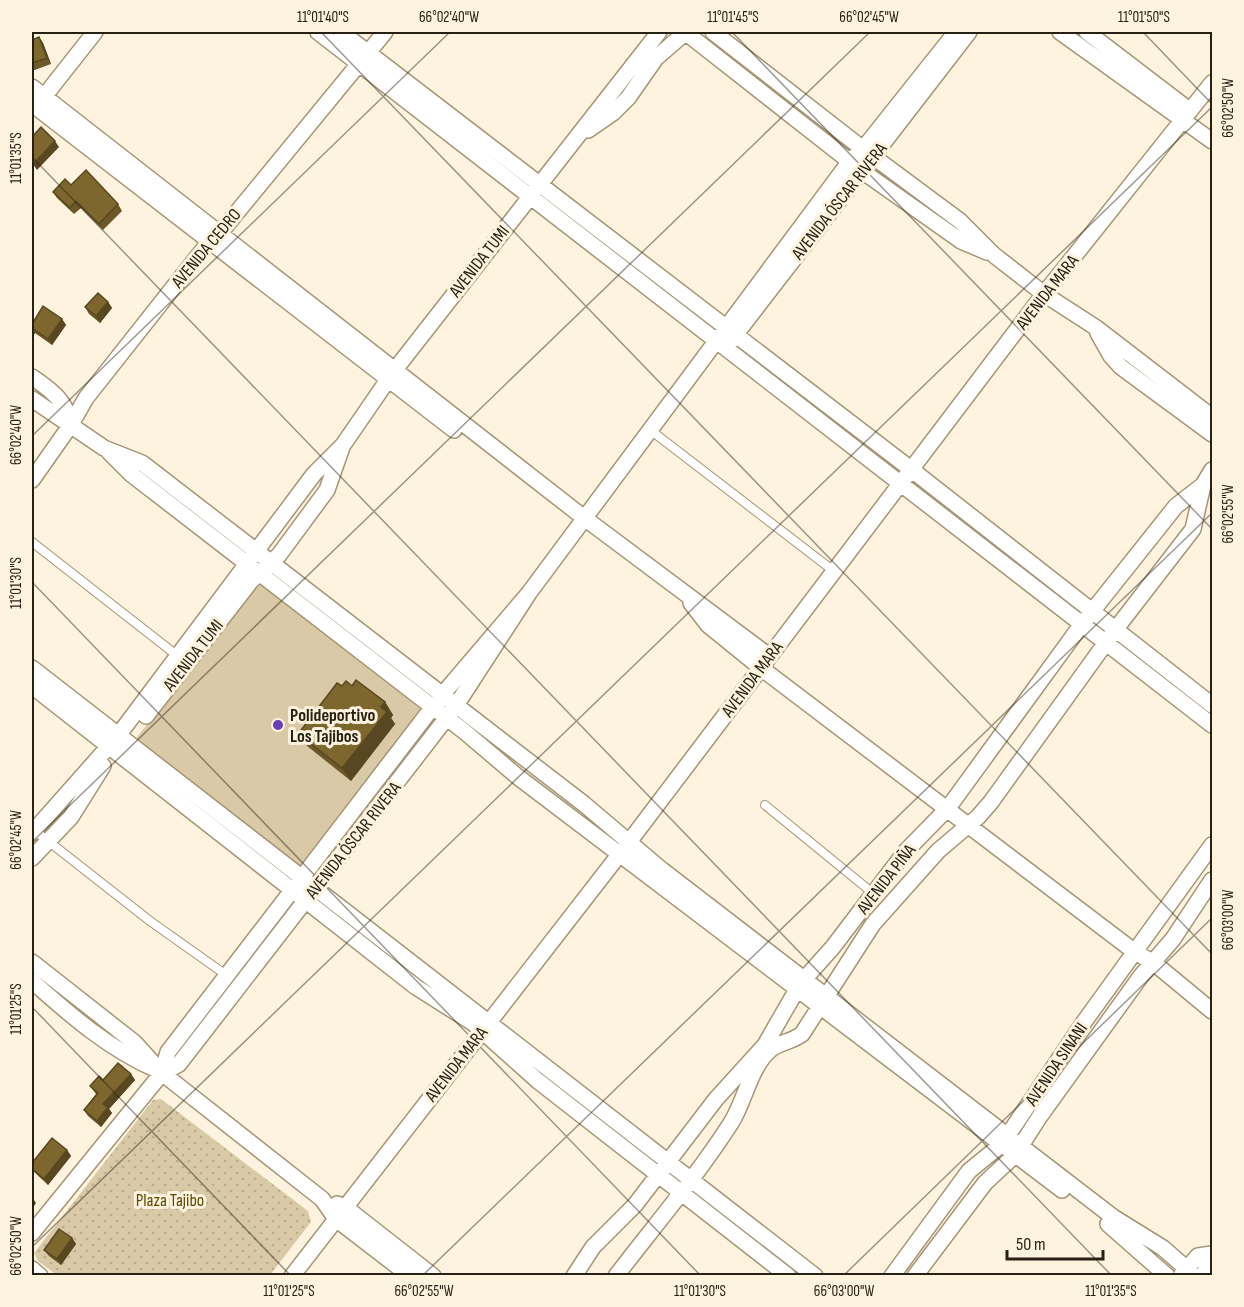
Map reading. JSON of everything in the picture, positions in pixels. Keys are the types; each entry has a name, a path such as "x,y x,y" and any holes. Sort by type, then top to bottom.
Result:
{"street":[{"path":"36,105 95,32"},
{"path":"318,32 363,58 725,337 903,484 1087,618 1115,630 1212,705"},
{"path":"340,32 363,58"},
{"name":"AVENIDA CEDRO","path":"33,476 70,426 86,398 215,237 385,32"},
{"name":"AVENIDA TUMI","path":"182,660 255,551 314,474 343,445 391,375 659,32"},
{"path":"685,32 856,166 961,242 994,255"},
{"name":"AVENIDA TUMI","path":"576,138 615,112 628,98 656,58 685,32"},
{"path":"713,32 868,153 960,221 994,255 1044,294 1095,327 1212,417"},
{"name":"AVENIDA ÓSCAR RIVERA","path":"868,153 956,32"},
{"name":"AVENIDA ÓSCAR RIVERA","path":"32,1233 162,1073 179,1064 451,713 581,520 700,362 725,337 856,166 969,32"},
{"path":"1060,32 1187,116 1212,129"},
{"path":"1087,32 1187,116 1212,141"},
{"name":"AVENIDA MARA","path":"292,1275 903,484 1044,294 1212,83"},
{"path":"32,87 36,105 215,237 581,520 682,590 708,625 765,662 948,808 1135,952 1154,963 1212,1011"},
{"path":"1095,327 1111,356 1121,367 1212,434"},
{"path":"725,337 912,470 1087,618 1107,643 1212,725"},
{"path":"32,377 49,388 62,402 70,413 70,426"},
{"path":"32,399 104,448 131,474 259,574 438,701"},
{"name":"AVENIDA TUMI","path":"32,858 71,818 116,745 182,660 259,574 272,564 327,490 343,445"},
{"path":"104,448 142,463 272,564 451,713 584,804 624,847 800,985 1018,1150 1167,1275"},
{"name":"AVENIDA PIÑA","path":"616,1275 686,1186 733,1120 761,1062 770,1050 793,1042 802,1034 873,924 938,851 991,802 1115,630 1193,529 1203,485 1212,470"},
{"name":"AVENIDA PIÑA","path":"574,1275 593,1247 635,1205 716,1099 765,1045 800,985 833,947 906,851 948,808 1087,618 1176,506 1203,485"},
{"name":"AVENIDA ÓSCAR RIVERA","path":"162,1073 168,1052 291,891 438,701 529,594"},
{"path":"32,668 116,745 291,891 416,987 506,1038 686,1186 788,1275"},
{"path":"32,686 316,887 486,1026"},
{"name":"AVENIDA TUMI","path":"33,832 116,745"},
{"name":"AVENIDA SINANI","path":"892,1275 969,1171 1005,1140 1212,845"},
{"name":"AVENIDA SINANI","path":"915,1275 985,1183 1018,1150 1111,1017 1154,963 1212,880"},
{"path":"32,962 135,1043 162,1073 322,1199 433,1275"},
{"path":"32,981 70,1015 129,1058 162,1073"},
{"path":"1018,1150 1113,1217 1163,1248 1187,1273 1198,1256 1212,1255 1203,1275"},
{"path":"686,1186 814,1275"},
{"path":"341,1213 410,1275"},
{"path":"32,1269 39,1275"}],"lane":[{"path":"650,429 835,572"},
{"path":"32,542 182,660"},
{"path":"765,805 874,894"},
{"path":"33,832 150,921 240,985"}],"green space":[{"name":"Polideportivo Los Tajibos","path":"257,582 421,709 299,867 135,740"},
{"name":"Plaza Tajibo","path":"161,1099 308,1211 311,1222 270,1275 57,1275 38,1261 34,1253 153,1100"}],"building":[{"path":"39,37 47,58 32,63 32,40"},
{"path":"41,127 55,141 33,164 32,137"},
{"path":"86,170 118,204 99,224 76,201 70,208 53,192 65,179 71,185"},
{"path":"98,293 108,302 96,316 85,307"},
{"path":"43,306 62,319 48,339 32,328 32,319 34,321"},
{"path":"356,680 385,702 381,707 387,712 342,768 298,734 337,683 342,686 346,681 352,686"},
{"path":"118,1063 131,1074 103,1104 108,1107 97,1121 84,1110 98,1093 90,1086 99,1076 103,1080"},
{"path":"52,1138 67,1150 44,1179 32,1169 32,1163"},
{"path":"59,1229 72,1238 57,1259 44,1250"}],"place":[{"name":"Polideportivo Los Tajibos","path":"278,725"}]}
